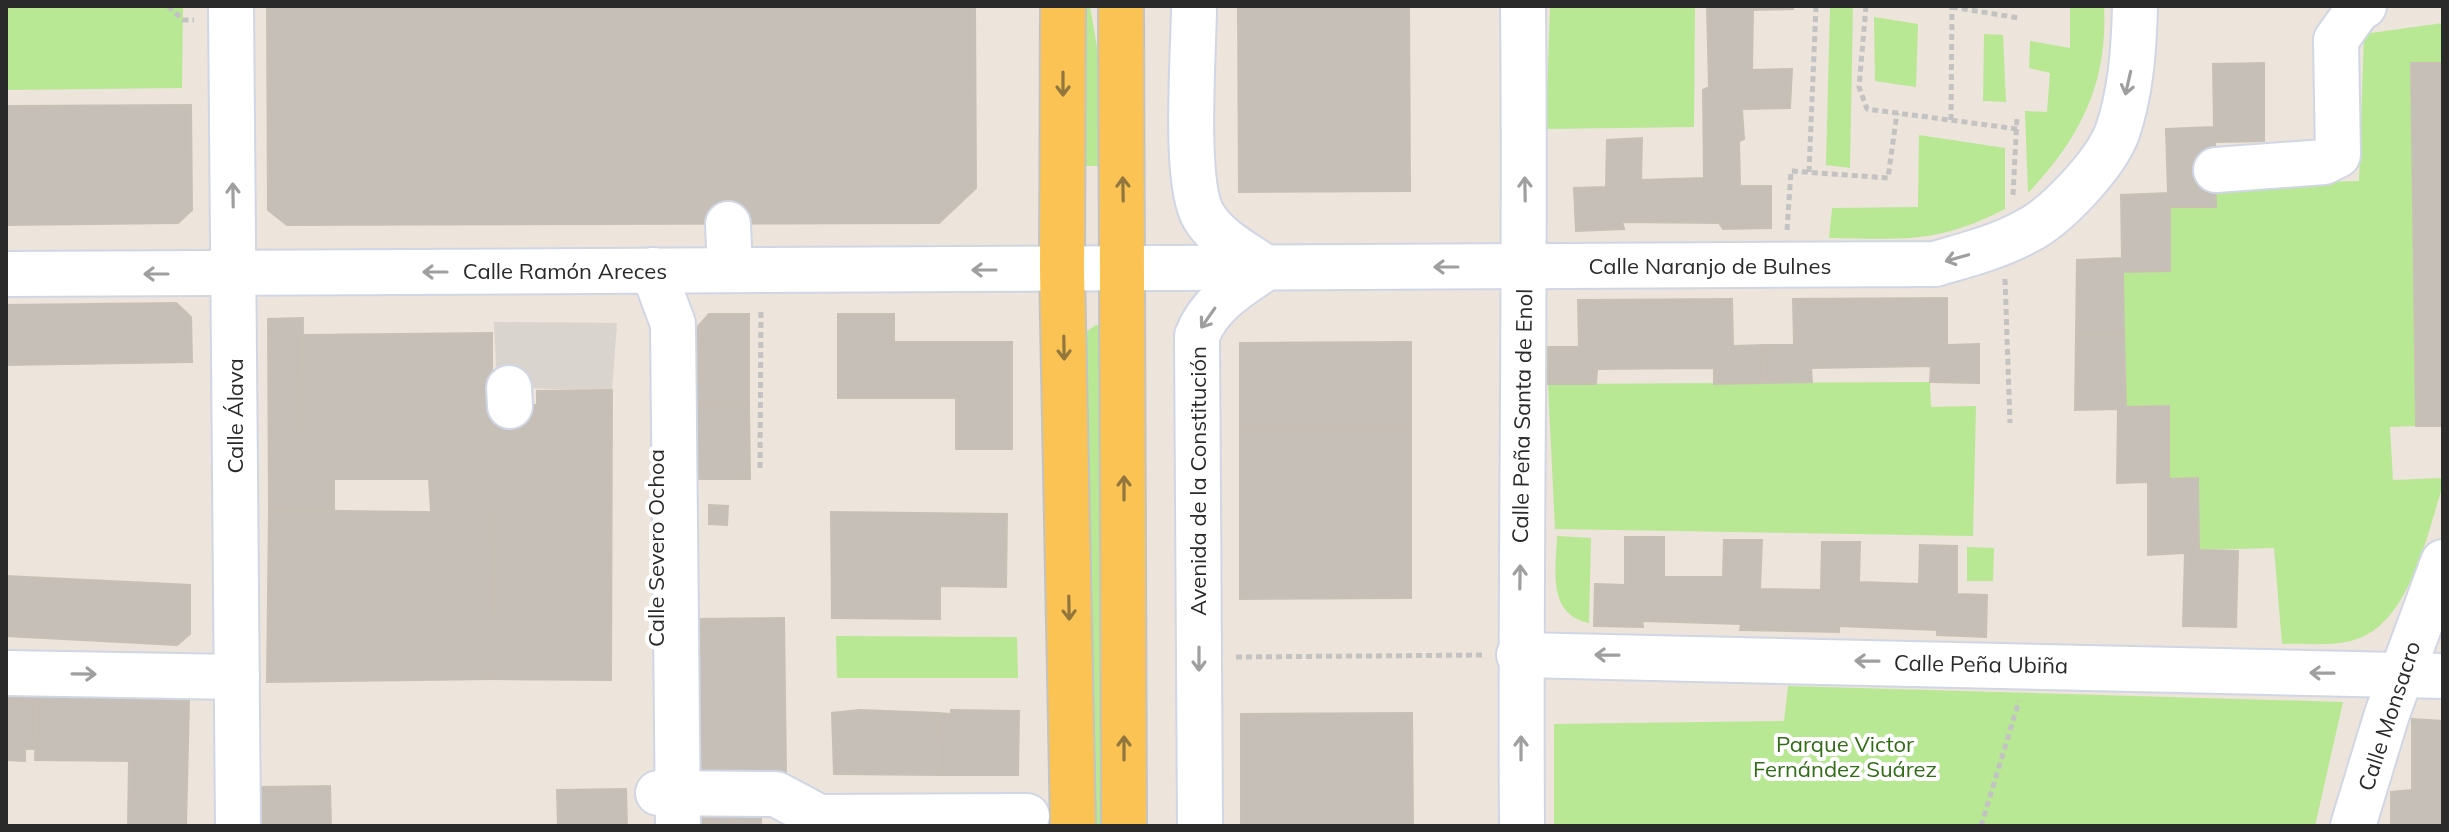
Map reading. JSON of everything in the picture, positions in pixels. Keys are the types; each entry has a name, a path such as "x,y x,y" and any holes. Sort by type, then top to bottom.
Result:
{"main road":[{"path":"1063,6 1062,270 1073,826"},
{"path":"1121,6 1124,826"}],"street":[{"path":"1100,6 1101,30 1120,97"},
{"path":"1194,6 1193,179 1202,215 1220,236 1266,268"},
{"name":"Calle Peña Santa de Enol","path":"1522,826 1519,655 1524,267 1523,6"},
{"name":"Calle Naranjo de Bulnes","path":"1124,267 1935,264 2030,230 2079,187 2116,134 2134,56 2135,6"},
{"path":"2216,170 2324,162 2338,155 2336,40 2359,8 2364,6"},
{"path":"213,13 249,72 234,273 218,300 228,677 238,826"},
{"path":"728,224 730,270"},
{"name":"Calle Ramón Areces","path":"6,274 1062,270 1124,267"},
{"name":"Avenida de la Constitución","path":"1200,826 1197,336 1204,318 1234,290 1266,268"},
{"name":"Calle Severo Ochoa","path":"653,270 668,810"},
{"name":"Calle Monsacro","path":"2353,826 2400,675 2443,562"},
{"name":"Calle Peña Ubiña","path":"1519,655 2443,676"},
{"path":"6,673 228,677"},
{"path":"221,826 228,677"},
{"path":"668,810 776,794 819,817 1027,816"}],"path":[{"path":"168,6 183,20 213,13"},
{"path":"1809,172 1816,6"},
{"path":"1866,6 1859,87 1867,109 2017,129"},
{"path":"1951,120 1952,7 2019,18"},
{"path":"1787,239 1791,171 1888,178 1897,113"},
{"path":"2013,198 2017,117"},
{"path":"2004,274 2010,423"},
{"path":"760,468 761,307"},
{"path":"1199,657 1519,655"},
{"path":"1981,826 2029,666"}],"green space":[{"path":"6,6 183,6 182,88 6,90"},
{"path":"1080,6 1090,6 1108,112 1107,166 1083,166"},
{"path":"1550,6 1695,6 1694,127 1546,129"},
{"path":"1830,6 1853,6 1850,168 1826,165"},
{"path":"2070,6 2104,6 2101,60 2087,108 2076,130 2028,193 2025,111 2047,112 2050,73 2029,68 2030,41 2070,48"},
{"path":"1874,17 1918,24 1916,87 1875,81"},
{"path":"2443,23 2443,63 2411,64 2416,426 2390,427 2393,480 2443,478 2443,485 2414,573 2391,614 2375,629 2357,639 2330,644 2282,644 2274,548 2199,550 2198,479 2169,479 2169,406 2126,407 2123,272 2170,271 2170,207 2216,206 2216,185 2359,181 2364,34"},
{"path":"1984,34 2003,35 2006,102 1983,101"},
{"path":"1919,135 2005,148 2005,209 1939,234 1899,238 1829,238 1832,208 1918,207"},
{"path":"1096,325 1101,326 1112,826 1088,826 1086,338 1087,331"},
{"path":"1930,382 1931,407 1976,406 1973,536 1555,529 1548,384"},
{"path":"1557,536 1591,538 1589,623 1576,618 1560,600 1556,576"},
{"path":"1967,547 1994,548 1993,581 1967,581"},
{"path":"836,636 1017,637 1018,678 837,678"},
{"name":"Parque Victor Fernández Suárez","path":"1788,686 2343,702 2315,826 1554,826 1554,724 1784,721"}],"shaded area":[{"path":"494,322 617,323 612,390 509,388 497,384"}],"building":[{"path":"267,6 975,6 976,188 939,223 287,225 268,210"},
{"path":"1238,6 1409,6 1410,191 1239,192"},
{"path":"1707,6 1792,6 1793,9 1753,10 1752,70 1792,69 1790,108 1742,109 1744,139 1739,141 1740,186 1771,186 1771,228 1723,229 1719,223 1622,222 1624,229 1576,231 1574,188 1606,187 1607,140 1642,138 1641,180 1704,178 1703,90 1709,87"},
{"path":"2264,63 2264,141 2215,142 2216,207 2170,207 2170,271 2123,272 2124,334 2076,335 2077,260 2122,258 2121,195 2168,193 2166,129 2214,127 2213,64"},
{"path":"2411,63 2443,63 2443,426 2416,426"},
{"path":"191,105 192,210 178,223 6,225 6,106"},
{"path":"1947,298 1947,345 1979,344 1979,383 1930,382 1931,366 1811,368 1812,382 1764,383 1763,345 1794,345 1793,299"},
{"path":"1732,299 1733,346 1763,345 1764,383 1714,384 1714,368 1597,369 1596,384 1548,384 1548,347 1579,347 1578,300"},
{"path":"176,303 191,317 192,362 6,365 6,305"},
{"path":"709,314 749,314 749,403 694,404 694,331"},
{"path":"838,314 894,314 894,342 1012,342 1012,449 956,449 956,398 838,398"},
{"path":"303,318 302,433 492,433 492,404 537,405 537,391 612,390 611,680 493,679 494,513 431,512 429,479 334,479 334,511 269,510 268,319"},
{"path":"492,333 492,433 302,433 303,335"},
{"path":"2124,334 2126,407 2169,406 2169,479 2198,478 2199,550 2238,551 2236,627 2183,626 2185,553 2148,555 2148,482 2117,483 2118,409 2075,410 2076,335"},
{"path":"1411,342 1411,428 1240,428 1240,343"},
{"path":"749,403 750,479 694,479 694,404"},
{"path":"1240,428 1411,428 1411,598 1240,599"},
{"path":"709,505 728,506 727,525 709,524"},
{"path":"269,510 494,513 493,679 267,682"},
{"path":"831,512 1007,514 1006,587 940,586 940,619 832,618"},
{"path":"1625,537 1664,537 1664,577 1723,577 1724,540 1762,540 1760,589 1821,590 1822,542 1860,542 1859,582 1919,584 1920,545 1957,546 1957,594 1987,595 1986,637 1937,635 1937,630 1839,626 1839,632 1740,630 1741,624 1642,621 1643,627 1594,626 1595,584 1625,585"},
{"path":"6,576 190,585 190,634 177,645 6,636"},
{"path":"784,618 786,773 696,773 694,619"},
{"path":"6,694 37,694 34,749 25,749 25,761 6,760"},
{"path":"37,694 189,701 186,826 128,826 129,761 35,760"},
{"path":"859,710 938,713 937,775 834,774 832,713"},
{"path":"951,710 1019,711 1018,775 937,775 938,713 951,714"},
{"path":"1412,713 1413,826 1241,826 1241,714"},
{"path":"2412,719 2443,721 2443,826 2391,826 2391,792 2412,790"},
{"path":"330,786 331,826 262,826 261,787"},
{"path":"626,789 627,826 558,826 557,790"},
{"path":"697,810 733,811 732,826 697,826"},
{"path":"733,811 761,811 761,826 732,826"}]}
